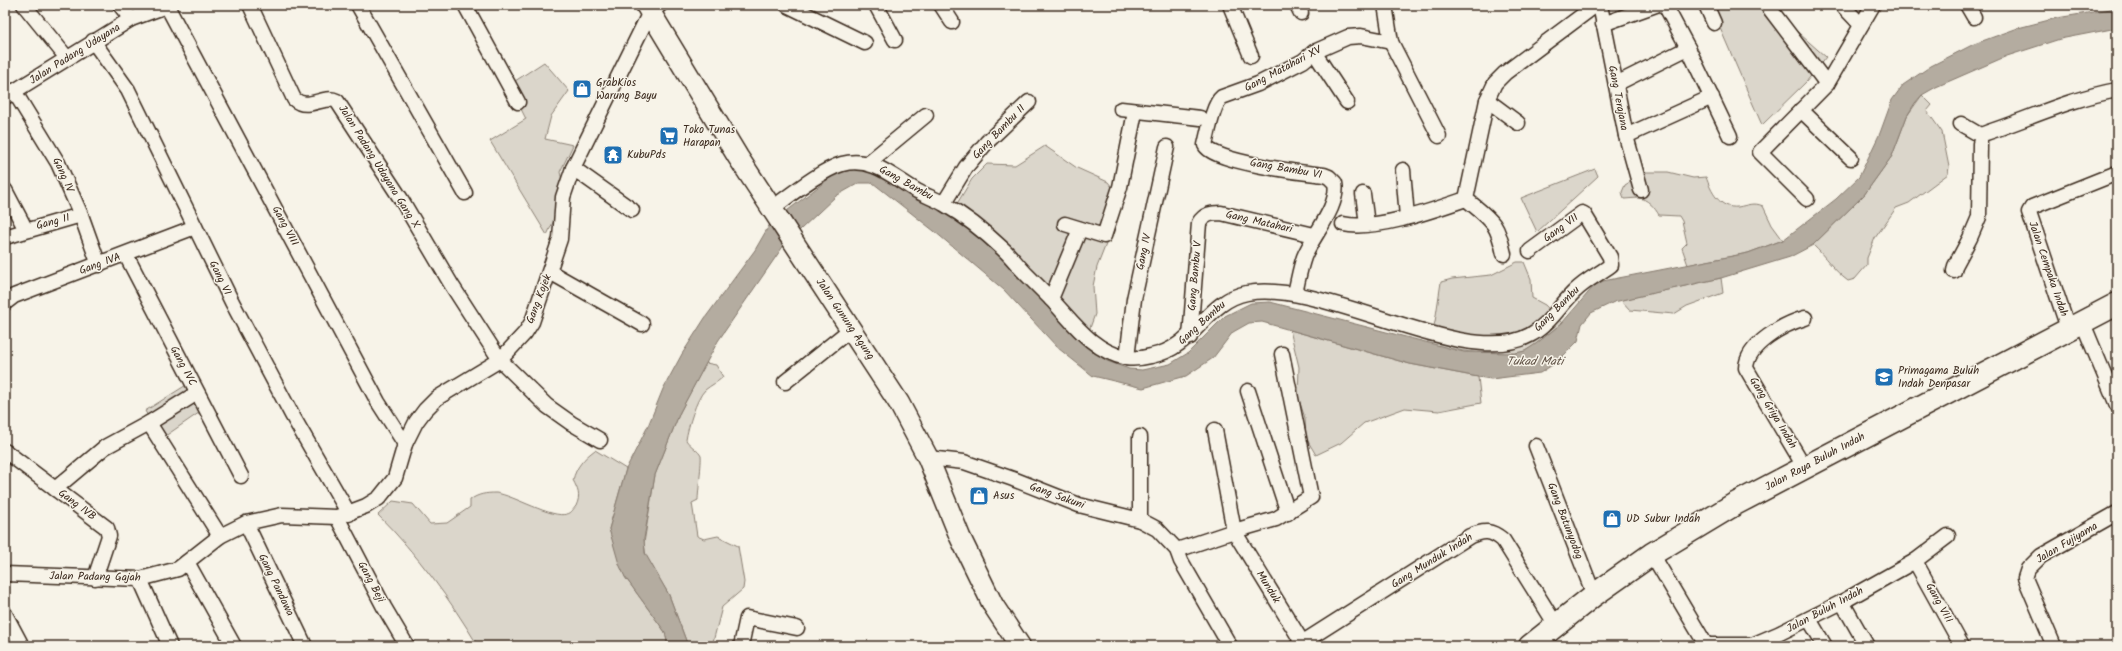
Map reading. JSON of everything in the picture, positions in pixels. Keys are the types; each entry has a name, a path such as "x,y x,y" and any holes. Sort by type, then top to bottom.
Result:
{"highway":[{"name":"Jalan Raya Buluh Indah","path":"1530,646 1594,595 1652,554 1735,504 2117,304"}],"main road":[{"name":"Jalan Gunung Agung","path":"652,7 772,210 899,402 928,458 960,537 993,605 1020,646"}],"street":[{"path":"24,5 67,58"},
{"path":"120,5 131,19"},
{"name":"Jalan Padang Udayana Gang X","path":"250,5 294,98 304,104 314,104 329,98 337,101 401,199 451,284 500,360 547,406 571,424 600,440"},
{"path":"358,5 465,193"},
{"path":"465,5 518,102"},
{"path":"788,5 865,43"},
{"path":"876,5 895,40"},
{"path":"942,5 952,22"},
{"path":"1230,5 1251,56"},
{"path":"1385,5 1391,42 1440,136"},
{"path":"1466,199 1487,100 1495,83 1505,73 1596,5"},
{"name":"Gang Terajana","path":"1600,5 1626,136 1641,190"},
{"path":"1604,24 1656,5"},
{"path":"1665,5 1688,48 1730,136"},
{"path":"1706,5 1714,23"},
{"path":"1767,5 1827,84"},
{"path":"1842,5 1861,25"},
{"path":"1807,199 1760,152 1827,84 1873,5"},
{"name":"Jalan Padang Udayana","path":"9,93 131,19 168,6"},
{"name":"Gang VIII","path":"168,6 378,402 405,444"},
{"name":"Gang Kojek","path":"343,515 379,498 387,489 394,478 405,444 416,422 425,410 438,398 500,360 525,333 532,322 560,239 563,197 573,168 652,7"},
{"name":"Gang Matahari XV","path":"1235,159 1208,149 1205,145 1218,100 1222,96 1232,95 1258,84 1303,61 1314,52 1354,36 1391,42"},
{"name":"Gang VI","path":"93,41 128,90 195,227 343,515"},
{"path":"1616,84 1688,48"},
{"path":"1314,52 1347,102"},
{"path":"1961,124 1980,135 2057,106 2097,94 2117,90"},
{"name":"Gang IV","path":"9,93 51,150 80,214 99,265"},
{"path":"1626,136 1712,97"},
{"path":"1487,100 1518,123"},
{"name":"Gang Bambu II","path":"944,203 966,167 987,142 1028,102"},
{"path":"1065,224 1104,236 1120,187 1128,110 1200,118"},
{"path":"1801,110 1851,158"},
{"path":"868,163 926,115"},
{"path":"1954,271 1979,217 1980,143"},
{"name":"Gang IV","path":"1127,358 1134,299 1167,147"},
{"name":"Gang Bambu VI","path":"1235,159 1270,168 1324,175 1332,179 1336,186 1328,216 1314,235 1304,258 1296,293"},
{"name":"Gang Bambu","path":"772,210 830,169 852,162 868,163 886,171 918,192 944,203 972,222 1004,250 1051,299 1068,320 1100,348 1127,358 1160,355 1176,347 1190,336 1217,308 1233,297 1248,293 1296,293 1447,337 1478,343 1506,343 1529,336 1541,328 1588,279 1611,265"},
{"path":"573,168 632,210"},
{"path":"1403,170 1407,217"},
{"name":"Jalan Cempaka Indah","path":"2117,172 2032,207 2029,212 2075,325 2117,406"},
{"name":"Gang II","path":"5,190 26,230"},
{"path":"1363,194 1367,224"},
{"path":"1343,224 1367,224 1407,217 1466,199"},
{"path":"1466,199 1492,220 1500,233 1504,254"},
{"name":"Gang Matahari","path":"1203,218 1214,213 1221,213 1314,235"},
{"name":"Gang VII","path":"1530,251 1582,213 1610,257 1611,265"},
{"name":"Gang II","path":"5,237 80,214"},
{"name":"Gang Bambu V","path":"1190,336 1199,223 1203,218"},
{"name":"Gang IVA","path":"5,303 14,296 126,255 195,227"},
{"path":"1051,299 1080,228"},
{"name":"Gang IVC","path":"126,255 197,393 242,476"},
{"path":"550,272 642,324"},
{"name":"Gang Griya Indah","path":"1805,318 1785,326 1755,348 1749,354 1746,368 1805,468"},
{"path":"785,382 851,329"},
{"path":"1177,550 1234,531 1276,520 1288,514 1311,497 1282,354"},
{"path":"1248,390 1288,514"},
{"path":"56,489 105,447 149,423 197,393"},
{"path":"149,423 220,536"},
{"path":"1215,430 1234,531"},
{"path":"1140,437 1140,520"},
{"name":"Gang Batunyodog","path":"1536,446 1594,595"},
{"name":"Gang IVB","path":"5,451 104,525 109,532 95,578"},
{"name":"Gang Sakuni","path":"928,458 964,462 1013,478 1079,505 1140,520 1157,529 1177,550 1181,561 1230,646"},
{"name":"Jalan Fujiyama","path":"2054,646 2025,578 2028,569 2041,556 2117,514"},
{"name":"Jalan Padang Gajah","path":"5,574 140,579 168,573 187,562 220,536 246,523 282,515 343,515"},
{"name":"Gang Beji","path":"343,515 384,607 407,646"},
{"name":"Gang Pandawa","path":"246,523 305,646"},
{"name":"Gang Munduk Indah","path":"1300,644 1481,530 1494,532 1503,540 1556,625"},
{"name":"Munduk","path":"1234,531 1300,644"},
{"name":"Jalan Buluh Indah","path":"1652,554 1706,646 1752,645 1842,602 1915,561 1948,536"},
{"name":"Gang VIII","path":"1915,561 1962,646"},
{"path":"187,562 234,646"},
{"path":"140,579 170,646"},
{"path":"1842,602 1867,646"},
{"path":"5,614 22,646"},
{"path":"741,646 747,618 797,628"},
{"path":"1809,619 1825,646"}],"shaded area":[{"path":"1710,5 1774,5 1784,20 1826,57 1806,82 1762,125"},
{"path":"544,62 569,91 551,116 545,139 573,145 560,172 566,195 547,235 490,141 526,119 509,85"},
{"path":"1922,95 1932,105 1927,111 1942,132 1949,167 1948,174 1909,203 1896,208 1875,238 1867,258 1867,265 1855,279 1848,281 1838,273 1813,245 1864,195 1892,156 1907,116"},
{"path":"1045,146 1077,168 1108,182 1116,192 1119,211 1097,267 1093,286 1095,314 1084,345 1062,320 950,215 972,179 987,164 1015,165"},
{"path":"1595,169 1598,176 1537,232 1521,198"},
{"path":"1646,172 1668,172 1693,178 1706,177 1713,193 1726,205 1731,207 1754,204 1763,206 1772,225 1783,240 1748,253 1688,265 1682,248 1687,243 1682,221 1679,216 1659,215 1650,204 1641,198 1624,199 1622,192 1625,185"},
{"path":"1517,262 1524,262 1531,279 1532,298 1545,305 1562,323 1535,345 1525,351 1515,353 1476,353 1427,344 1435,322 1441,282 1452,279 1491,275"},
{"path":"1721,278 1723,293 1687,306 1674,314 1630,310 1621,300"},
{"path":"1290,330 1410,364 1478,377 1481,403 1439,411 1405,408 1364,423 1341,443 1316,455 1306,438 1305,418 1298,397 1299,367"},
{"path":"706,363 716,365 723,377 705,390 702,394 693,414 686,440 701,456 698,500 692,503 697,536 704,539 718,536 738,546 744,582 743,589 722,607 712,646 688,646 669,595 646,556 644,543 655,475 680,412"},
{"path":"191,382 206,408 161,439 145,411"},
{"path":"595,450 626,469 609,529 625,577 665,632 668,646 478,646 456,611 432,578 406,545 378,515 393,501 413,504 430,524 447,523 470,507 470,500 476,496 489,493 503,495 542,510 560,515 569,513 576,506 579,496 573,480 576,471 587,456"}],"water":[{"name":"Tukad Mati","path":"2117,8 2117,28 2060,39 2007,56 1936,87 1922,95 1907,116 1892,156 1864,195 1813,245 1790,257 1721,278 1614,302 1591,313 1582,324 1578,341 1557,362 1540,373 1491,379 1478,377 1410,364 1262,322 1249,323 1233,332 1213,358 1186,376 1143,388 1093,376 1058,348 1004,290 934,231 873,183 859,183 836,196 784,245 718,341 680,412 655,475 644,539 645,553 669,595 688,646 668,646 665,632 625,577 619,564 609,529 626,469 648,426 663,389 682,354 705,318 755,250 770,224 840,170 861,167 884,176 950,215 1005,258 1084,345 1107,361 1129,369 1142,370 1170,364 1188,353 1225,316 1251,303 1270,302 1464,352 1515,353 1525,351 1562,323 1594,286 1603,281 1748,253 1783,240 1836,199 1859,177 1880,133 1892,100 1903,85 1931,66 1974,44 2018,28 2057,18"}],"place":[{"name":"GrabKios Warung Bayu","path":"582,89"},
{"name":"Toko Tunas Harapan","path":"669,136"},
{"name":"KubuPds","path":"613,155"},
{"name":"Primagama Buluh Indah Denpasar","path":"1884,377"},
{"name":"Asus","path":"979,496"},
{"name":"UD Subur Indah","path":"1612,519"}]}
